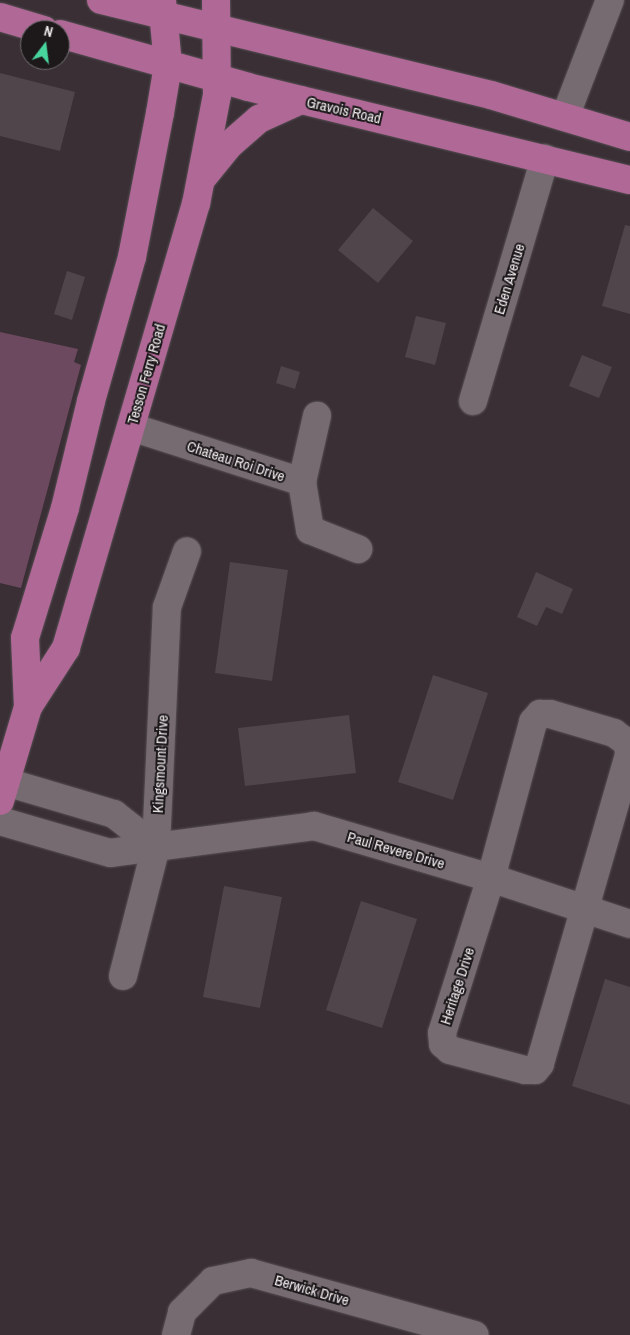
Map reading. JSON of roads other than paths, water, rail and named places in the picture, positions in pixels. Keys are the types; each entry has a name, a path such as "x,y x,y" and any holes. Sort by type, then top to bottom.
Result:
{"main road":[{"path":"101,0 164,7 217,27 491,95 630,137"},
{"name":"Tesson Ferry Road","path":"3,791 28,706 66,648 202,179 217,79 216,0"},
{"name":"Tesson Ferry Road","path":"28,706 25,638 65,508 91,402 132,257 168,66 164,7"},
{"path":"0,17 20,23"},
{"name":"Gravois Road","path":"70,37 217,79 630,180"},
{"path":"202,179 244,131 259,119 301,100"}],"street":[{"path":"565,117 610,0"},
{"name":"Eden Avenue","path":"473,401 545,158"},
{"path":"302,482 316,416"},
{"name":"Chateau Roi Drive","path":"131,428 302,482 310,530 358,549"},
{"name":"Kingsmount Drive","path":"123,976 156,847 167,607 187,551"},
{"name":"Heritage Drive","path":"540,714 550,714 614,733 628,742 629,755 582,910 540,1064 535,1070 450,1050 443,1044 442,1033 491,878 533,722 540,714"},
{"path":"3,791 114,814 156,847"},
{"name":"Paul Revere Drive","path":"0,821 110,853 314,826 491,878 582,910 630,924"},
{"name":"Berwick Drive","path":"176,1335 182,1312 213,1281 251,1273 475,1335"}]}
